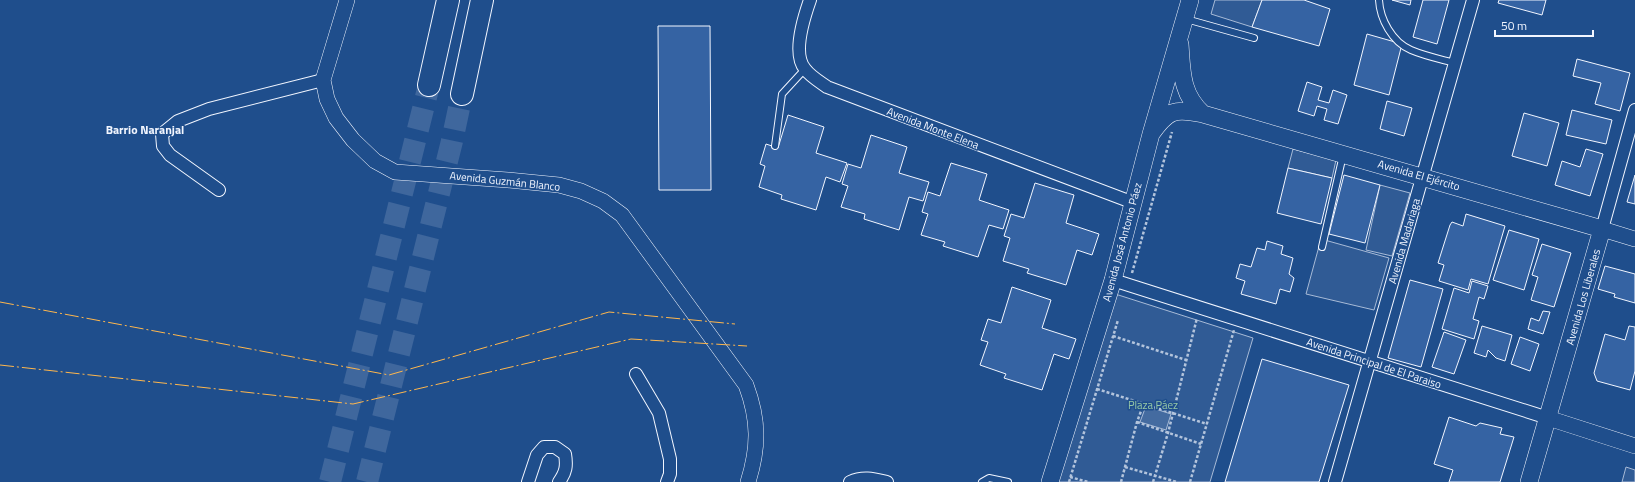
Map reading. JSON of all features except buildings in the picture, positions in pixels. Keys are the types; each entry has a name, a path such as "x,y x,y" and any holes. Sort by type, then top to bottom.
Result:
{"highway":[{"path":"429,85 448,0"},
{"path":"462,94 482,0"}],"main road":[{"name":"Avenida José Antonio Páez","path":"1051,482 1113,280 1151,134 1190,0"},
{"path":"1179,34 1181,61 1188,96 1193,105 1202,114"},
{"name":"Avenida El Ejército","path":"1151,134 1168,114 1186,110 1422,176 1602,229"},
{"name":"Avenida Los Liberales","path":"1529,482 1602,229"}],"street":[{"name":"Avenida Guzmán Blanco","path":"347,0 323,80 327,99 336,118 353,140 375,161 395,172 559,185 581,191 603,201 622,215 746,385 753,403 757,426 753,466 748,482"},
{"path":"805,69 799,56 803,21 810,0"},
{"name":"Avenida Madariaga","path":"1336,482 1473,0"},
{"name":"Avenida Monte Elena","path":"805,69 827,87 1134,203"},
{"path":"219,190 170,155 164,146 162,134 178,121 209,109 323,80"},
{"name":"Avenida Los Liberales","path":"1602,229 1635,110"},
{"name":"Avenida El Ejército","path":"1602,229 1635,239"},
{"name":"Avenida Principal de El Paraiso","path":"1113,280 1635,446"},
{"path":"636,374 659,413 670,459 670,474 667,482"},
{"path":"528,482 537,455 544,448 555,447 565,454 567,464 563,476 558,482"},
{"path":"850,482 858,479 873,478 887,482"}],"lane":[{"path":"1379,0 1379,8 1384,21 1398,41 1410,49 1455,63"},
{"path":"1184,18 1254,38"},
{"path":"775,146 782,94 805,69"},
{"path":"1322,248 1344,154"},
{"path":"982,482 989,478 1008,482"}],"path":[{"path":"1069,482 1119,316"},
{"path":"1153,482 1168,433 1198,316"},
{"path":"1190,482 1235,328"},
{"path":"1113,336 1186,360"},
{"path":"1097,388 1207,424"},
{"path":"1121,482 1137,422 1144,403"},
{"path":"1137,422 1201,444"},
{"path":"1125,467 1177,482"},
{"path":"1070,477 1088,482"}],"shaded area":[{"path":"1215,0 1262,0 1252,27 1211,14"},
{"path":"1293,149 1336,160 1332,178 1288,168"},
{"path":"1380,185 1410,193 1392,256 1366,250"},
{"path":"1321,239 1389,258 1374,310 1306,294"},
{"name":"Plaza Páez","path":"1109,292 1253,338 1210,482 1050,482"},
{"path":"1146,406 1171,414 1166,430 1140,422"},
{"path":"1626,467 1635,470 1635,482 1622,482"}],"tunnel":[{"path":"330,482 429,85"},
{"path":"367,482 452,141 462,94"}],"power":[{"path":"0,302 389,375 609,312 735,324"},
{"path":"0,365 353,404 631,339 747,346"}],"district":[{"name":"Barrio Naranjal","path":"145,129"}]}
